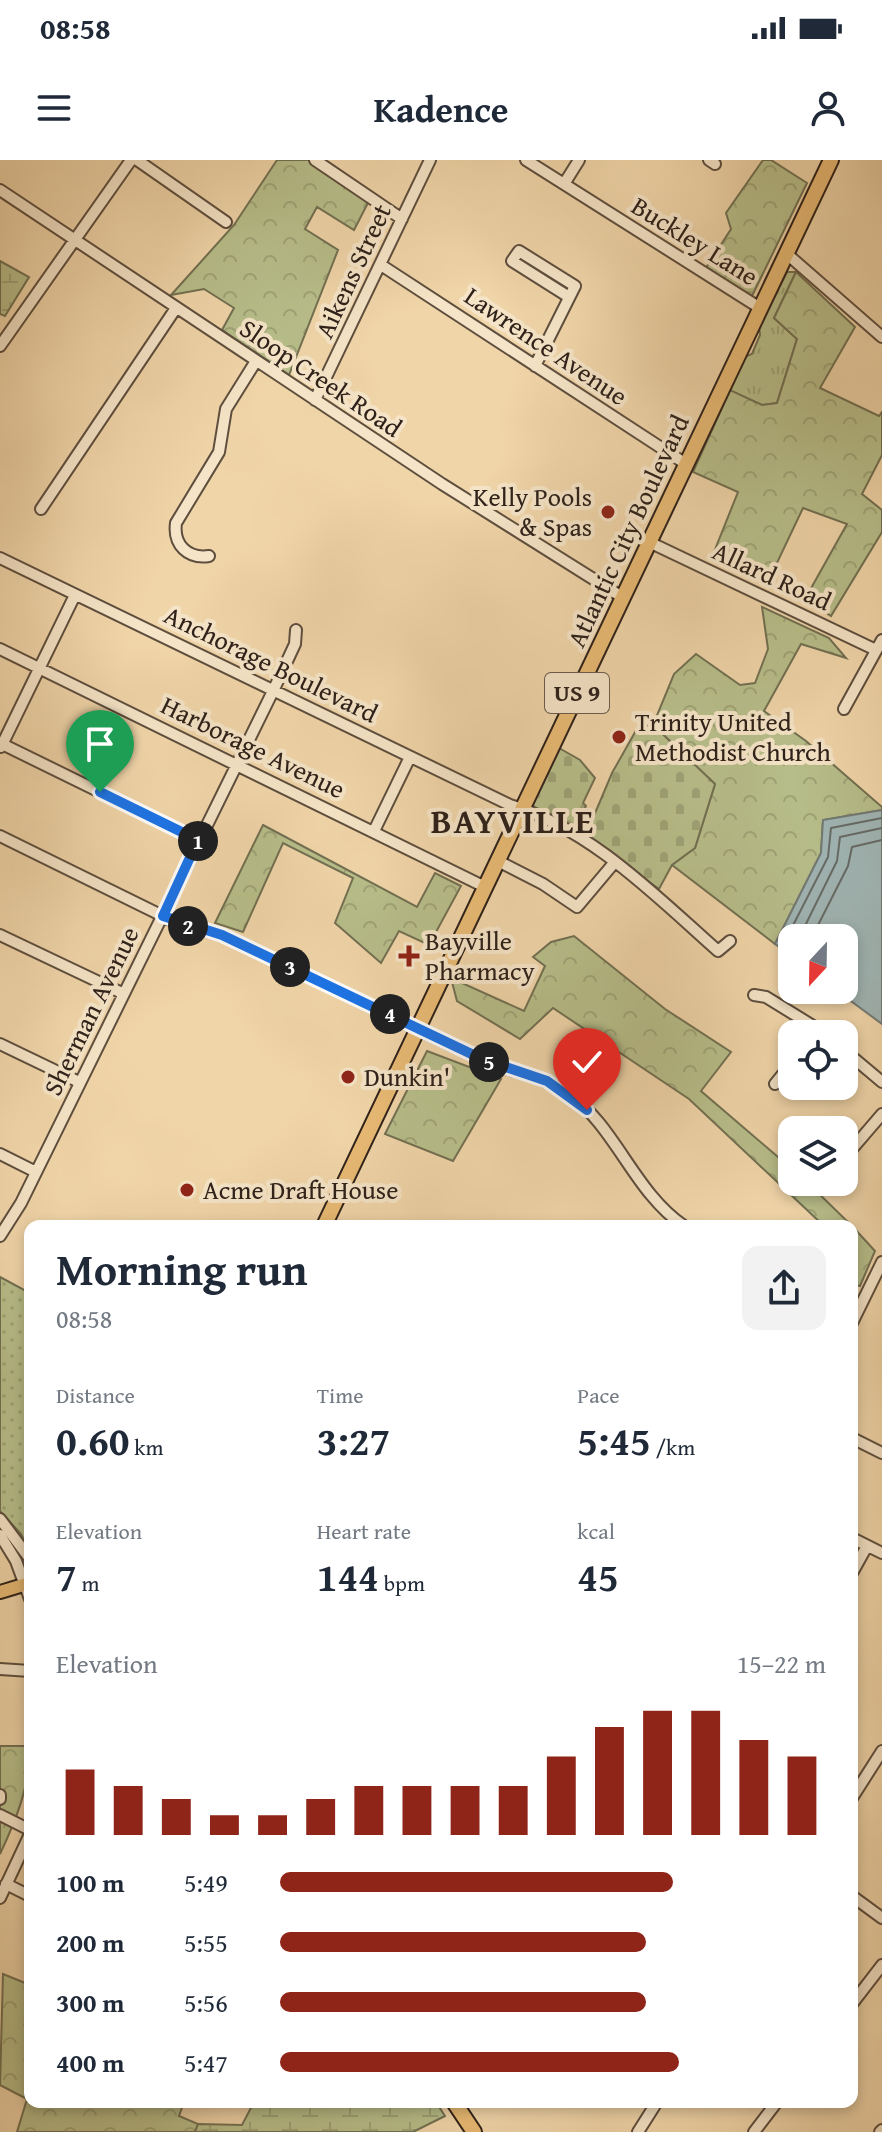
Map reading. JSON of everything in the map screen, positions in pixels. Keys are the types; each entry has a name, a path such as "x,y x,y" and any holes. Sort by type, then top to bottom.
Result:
{"highway":[{"name":"Atlantic City Boulevard","path":"327,1220 420,1030 831,160"},
{"path":"458,2108 474,2132"}],"main road":[{"path":"0,1592 24,1584"}],"street":[{"path":"0,346 134,160 226,222"},
{"path":"315,160 402,219"},
{"name":"Aikens Street","path":"315,400 430,160"},
{"name":"Buckley Lane","path":"526,160 760,308"},
{"path":"564,184 579,160"},
{"name":"Sloop Creek Road","path":"0,190 315,400 622,597"},
{"path":"535,366 575,286 519,251 512,261 569,297"},
{"path":"787,254 882,337"},
{"name":"Lawrence Avenue","path":"381,265 686,464"},
{"path":"41,509 176,308"},
{"path":"209,556 198,557 183,549 176,535 176,523 219,452 226,409 256,361"},
{"name":"Allard Road","path":"649,542 879,645"},
{"name":"Anchorage Boulevard","path":"0,558 576,837 614,863 718,951 730,941"},
{"path":"75,595 1,745 198,840"},
{"name":"Sherman Avenue","path":"0,1236 36,1172 274,689 295,644 296,630"},
{"path":"844,709 879,645"},
{"name":"Harborage Avenue","path":"0,649 485,887"},
{"path":"374,831 410,757"},
{"path":"0,836 163,916 222,935 482,1059 547,1081 575,1099 652,1198 675,1220"},
{"path":"498,861 543,884 577,907 614,863"},
{"path":"0,935 122,993"},
{"path":"754,995 766,997 801,1020"},
{"path":"0,1044 79,1082"},
{"path":"858,1062 882,1082"},
{"path":"775,1084 778,1080"},
{"path":"858,1142 882,1114"},
{"path":"0,1154 36,1172"},
{"path":"858,1311 882,1262"},
{"path":"858,1441 882,1453"},
{"path":"0,1519 24,1551"},
{"path":"0,1535 24,1576"},
{"path":"858,1541 882,1553"},
{"path":"858,1562 867,1546"},
{"path":"0,1669 24,1671"},
{"path":"858,1789 882,1751"},
{"path":"0,1815 24,1829"},
{"path":"0,1898 24,1845"},
{"path":"6,1884 24,1893"},
{"path":"858,1900 882,1918"},
{"path":"858,1996 882,1965"},
{"path":"638,2132 653,2108"},
{"path":"754,2132 772,2108"}],"green space":[{"path":"277,160 317,160 371,197 354,230 317,207 305,229 338,250 289,375 222,330 234,308 204,289 171,295 234,225"},
{"path":"763,160 771,160 807,183 752,296 706,268 731,229 726,213"},
{"path":"0,261 29,277 5,316 0,314"},
{"path":"787,272 796,272 774,318 797,339 777,403 762,405 730,391 700,456 744,357 752,354 760,335 759,326"},
{"path":"796,272 855,327 820,388 879,416 882,412 882,455 862,494 882,510 882,532 831,616 805,599 847,524 803,508 767,584 712,557 738,492 693,472 730,390 762,405 777,403 797,339 774,318"},
{"path":"762,607 829,638 846,658 801,644 764,711 806,741 882,807 882,810 823,820 821,853 785,924 778,924 775,944 672,865 695,848 715,784 653,725 674,674 696,654 740,685 755,683 768,649"},
{"path":"653,725 715,784 695,848 672,865 659,889 585,837 612,773 638,727"},
{"path":"559,748 580,760 595,778 575,829 535,809 532,803"},
{"path":"263,825 417,907 435,873 461,886 429,945 399,931 381,963 335,923 353,878 283,843 243,932 215,923"},
{"path":"574,936 665,1009 731,1052 701,1091 778,1157 778,1183 689,1099 553,1008 520,1039 457,1001 451,978 524,1011 545,966 533,957 551,942"},
{"path":"427,1051 501,1079 453,1161 385,1134"},
{"path":"792,1196 821,1196 846,1220 818,1220"},
{"path":"858,1233 875,1251 858,1286"},
{"path":"0,1277 24,1290 24,1540 0,1511"},
{"path":"0,1746 24,1746 24,1789 0,1854"},
{"path":"3,1974 24,1983 24,2097 0,2085"},
{"path":"24,2108 182,2108 179,2116 198,2124 195,2132 17,2132"},
{"path":"251,2108 440,2108 445,2116 413,2132 195,2132 198,2124 242,2125"}],"water":[{"path":"882,810 882,1024 855,1004 858,1004 858,924 785,924 821,853 823,820"}],"place":[{"name":"Kelly Pools & Spas","path":"608,512"},
{"name":"Trinity United Methodist Church","path":"619,737"},
{"name":"Bayville Pharmacy","path":"409,956"},
{"name":"Dunkin'","path":"348,1077"},
{"name":"Acme Draft House","path":"187,1190"}],"district":[{"name":"BAYVILLE","path":"513,821"}],"route":[{"path":"100,792 198,840 163,916 222,935 482,1059 547,1081 567,1092 587,1110"}]}
